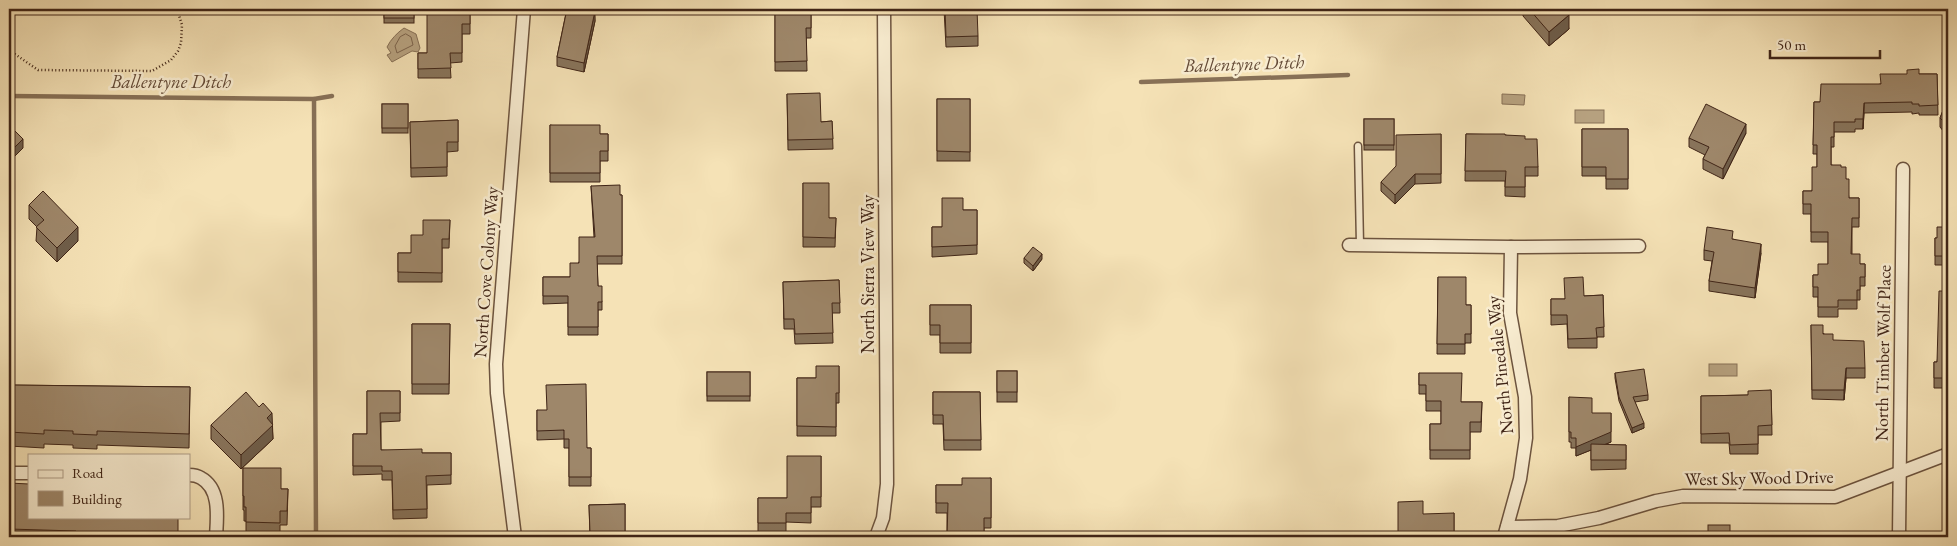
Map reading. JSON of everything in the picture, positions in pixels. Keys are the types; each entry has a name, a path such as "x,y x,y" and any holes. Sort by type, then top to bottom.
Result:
{"street":[{"name":"North Cove Colony Way","path":"515,537 497,393 496,364 524,9"},
{"name":"North Sierra View Way","path":"876,537 883,518 887,484 884,9"},
{"name":"North Timber Wolf Place","path":"1899,537 1903,169"},
{"path":"1355,245 1639,246"},
{"name":"North Pinedale Way","path":"1505,532 1520,479 1526,438 1525,397 1510,313 1510,247"},
{"name":"West Sky Wood Drive","path":"1505,532 1558,526 1599,518 1656,501 1683,496 1836,497 1948,454"},
{"path":"9,473 28,473"},
{"path":"195,476 211,488 217,505 216,537"}],"lane":[{"path":"1355,245 1358,146"}],"path":[{"path":"9,50 38,70 152,71 171,60 178,51 181,42 182,25 176,9"}],"water":[{"path":"404,28 416,34 420,48 418,52 412,51 392,62 387,55 391,53 387,47 394,36"},
{"path":"1502,94 1525,95 1524,105 1502,104"},
{"path":"1575,110 1604,110 1604,123 1575,123"},
{"path":"1709,364 1737,364 1737,376 1709,376"}],"building":[{"path":"384,9 414,9 414,18 384,18"},
{"path":"427,9 470,9 470,24 462,24 462,53 450,53 451,68 418,69 418,53 427,53"},
{"path":"567,9 594,9 595,11 584,63 557,57"},
{"path":"775,9 811,9 811,28 806,28 807,61 775,62"},
{"path":"945,9 977,9 978,36 946,37"},
{"path":"1529,9 1564,9 1569,15 1549,32"},
{"path":"1919,69 1919,74 1937,74 1938,105 1919,106 1919,104 1912,104 1912,102 1864,103 1863,119 1855,119 1855,122 1834,122 1834,137 1831,137 1831,165 1846,167 1846,179 1849,179 1849,198 1859,198 1859,218 1852,218 1851,254 1860,254 1860,264 1865,264 1865,277 1860,277 1860,290 1857,290 1857,300 1838,300 1838,307 1818,307 1818,287 1813,287 1813,275 1818,275 1818,264 1828,264 1828,232 1811,232 1811,204 1803,204 1803,191 1812,191 1812,167 1817,167 1817,145 1813,145 1814,102 1820,102 1821,84 1881,84 1880,74 1907,74 1907,70"},
{"path":"820,93 821,122 832,121 833,139 788,140 787,94"},
{"path":"1948,98 1948,123 1940,118"},
{"path":"937,99 970,99 970,152 937,151"},
{"path":"382,104 408,104 408,128 382,128"},
{"path":"1706,104 1746,124 1723,169 1703,159 1709,147 1689,138"},
{"path":"1364,119 1394,119 1394,145 1364,145"},
{"path":"458,120 458,142 447,142 447,167 411,168 410,122"},
{"path":"550,125 600,125 600,134 608,134 608,151 600,151 600,173 550,173"},
{"path":"10,126 23,139 9,153 9,128"},
{"path":"1582,129 1628,129 1628,179 1606,179 1606,167 1582,167"},
{"path":"1441,134 1441,174 1415,174 1395,195 1381,182 1396,166 1396,135"},
{"path":"1466,134 1505,134 1525,136 1525,139 1537,139 1538,167 1525,167 1525,187 1505,187 1506,171 1465,171"},
{"path":"803,183 829,183 829,218 836,218 835,238 803,237"},
{"path":"620,185 620,195 622,195 622,256 597,256 598,286 602,286 602,302 598,302 598,327 568,327 568,296 543,296 543,277 570,277 570,263 579,263 579,237 595,237 591,186"},
{"path":"43,191 78,227 57,248 36,227 44,220 29,205"},
{"path":"942,198 963,198 963,210 977,210 977,245 932,247 932,227 942,227"},
{"path":"423,220 450,220 449,239 442,239 442,273 398,272 398,253 411,253 411,235 423,235"},
{"path":"1707,227 1733,231 1732,239 1761,244 1755,288 1709,281 1714,252 1704,250"},
{"path":"1937,227 1948,227 1948,256 1935,256"},
{"path":"1033,247 1042,254 1033,266 1024,258"},
{"path":"1438,277 1466,277 1466,305 1471,305 1471,334 1465,334 1465,344 1437,344"},
{"path":"1583,277 1584,296 1603,295 1604,327 1596,328 1597,338 1568,339 1567,315 1551,315 1551,299 1565,299 1564,278"},
{"path":"839,280 840,303 832,303 833,333 795,334 794,319 784,319 783,282"},
{"path":"1939,291 1948,291 1948,378 1934,378 1934,362 1937,362"},
{"path":"930,305 971,305 971,343 940,343 940,325 930,325"},
{"path":"412,324 450,324 449,384 412,384"},
{"path":"1811,325 1823,325 1823,334 1833,334 1833,340 1864,341 1865,368 1846,368 1844,390 1812,390"},
{"path":"816,366 839,366 839,393 836,393 836,427 797,426 797,378 816,378"},
{"path":"1644,369 1648,395 1633,397 1644,423 1632,428 1619,397 1615,373"},
{"path":"997,371 1017,371 1017,392 997,392"},
{"path":"707,372 750,372 750,396 707,396"},
{"path":"1419,373 1462,373 1461,402 1482,402 1481,422 1470,422 1470,450 1430,450 1430,424 1441,424 1441,401 1426,401 1426,385 1419,385"},
{"path":"586,384 587,448 591,448 591,477 569,477 569,439 564,439 564,430 537,431 537,410 547,410 546,385"},
{"path":"9,385 190,387 189,434 97,431 97,435 73,434 73,431 44,430 44,434 9,432"},
{"path":"1771,390 1772,425 1758,426 1758,444 1730,445 1729,433 1701,434 1701,396 1748,395 1748,391"},
{"path":"367,391 400,391 400,413 380,413 381,450 422,449 422,453 451,453 451,475 426,476 427,509 393,510 392,471 382,471 382,466 353,466 353,434 367,434"},
{"path":"246,392 259,407 263,403 272,413 267,418 273,425 241,455 211,425"},
{"path":"933,392 980,392 981,440 944,440 943,415 933,415"},
{"path":"1569,397 1592,398 1592,413 1611,413 1611,432 1576,447 1576,438 1571,438 1571,432 1569,432"},
{"path":"1591,444 1626,445 1626,460 1591,460"},
{"path":"787,456 821,456 821,497 811,497 811,513 786,513 786,523 758,523 758,498 787,498"},
{"path":"243,468 281,468 281,489 288,489 287,511 280,511 280,523 246,522 246,507 244,507 243,496"},
{"path":"962,478 991,478 991,518 984,518 984,535 980,535 980,537 947,537 948,503 936,503 936,485 962,485"},
{"path":"9,483 28,484 28,518 178,518 178,537 75,537 76,531 9,529"},
{"path":"1423,501 1423,514 1454,513 1454,535 1398,537 1398,502"},
{"path":"625,504 625,533 590,533 589,505"},
{"path":"1708,525 1730,525 1730,537 1708,537"}],"waterway":[{"name":"Ballentyne Ditch","path":"1141,82 1348,75"},
{"name":"Ballentyne Ditch","path":"9,96 314,99 332,96"},
{"path":"314,99 316,537"}]}
